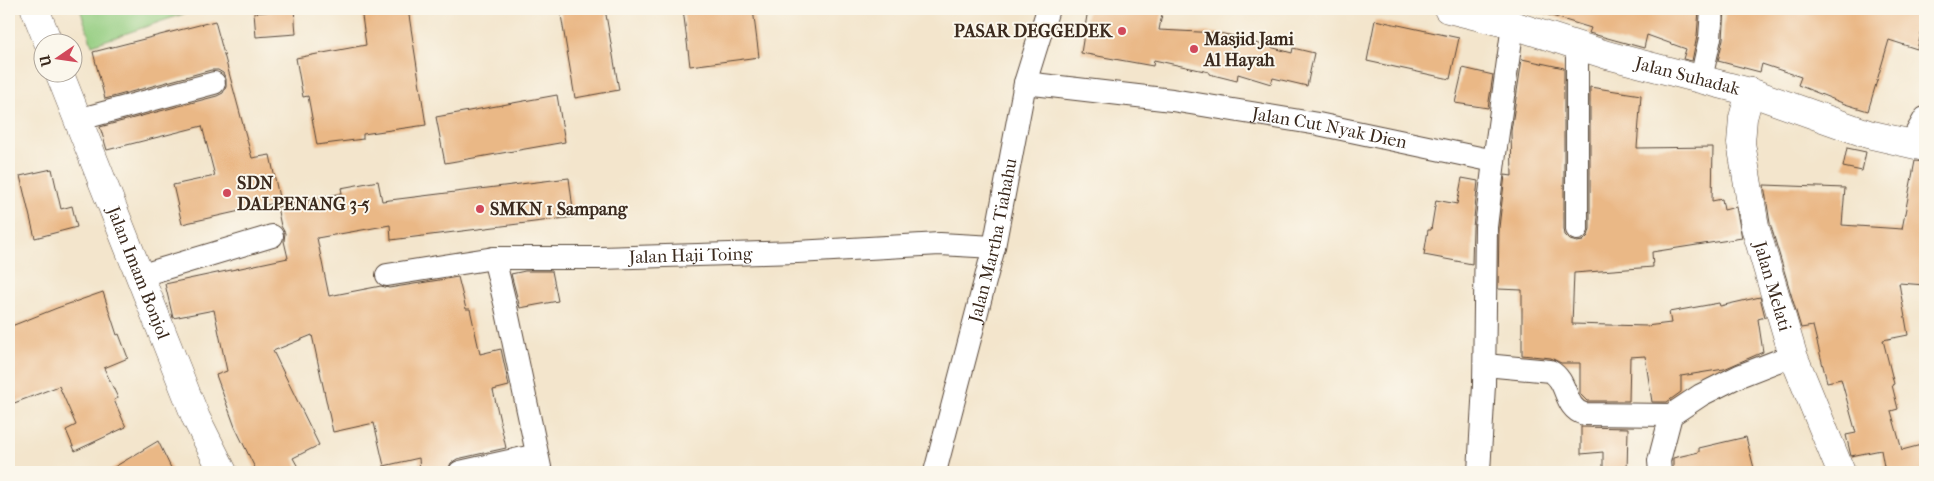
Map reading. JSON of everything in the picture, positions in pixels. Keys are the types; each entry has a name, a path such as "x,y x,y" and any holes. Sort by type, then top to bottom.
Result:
{"street":[{"path":"36,9 44,32"},
{"name":"Jalan Martha Tiahahu","path":"935,472 994,246 1025,83 1048,9"},
{"name":"Jalan Suhadak","path":"1448,9 1498,18 1607,55 1750,92 1868,134 1918,145"},
{"path":"1701,79 1710,38 1712,9"},
{"path":"1479,472 1485,365 1486,227 1494,161 1498,18"},
{"path":"1577,46 1577,229"},
{"name":"Jalan Imam Bonjol","path":"63,82 196,418 223,472"},
{"path":"77,120 214,83"},
{"name":"Jalan Cut Nyak Dien","path":"1025,83 1172,100 1308,122 1494,161"},
{"name":"Jalan Melati","path":"1750,92 1743,118 1741,143 1755,227 1793,355 1841,472"},
{"path":"1918,145 1925,118"},
{"path":"139,276 272,236"},
{"name":"Jalan Haji Toing","path":"387,275 494,258 601,258 940,244 994,246"},
{"path":"460,472 539,464 494,258"},
{"path":"1485,365 1550,371 1556,374 1572,408 1584,414 1671,415 1701,396 1739,376 1793,355"},
{"path":"1660,472 1660,461 1671,415"}],"green space":[{"path":"80,9 188,9 189,12 92,45"}],"building":[{"path":"294,9 296,34 256,37 254,13"},
{"path":"361,9 408,9 426,125 363,134 363,139 317,145 308,96 303,97 296,58 366,45"},
{"path":"560,9 605,9 619,90 575,98"},
{"path":"683,9 753,9 759,57 690,66"},
{"path":"1088,9 1163,9 1159,30 1219,33 1249,39 1248,41 1292,53 1293,48 1314,53 1307,86 1273,78 1271,84 1238,74 1237,81 1209,74 1209,72 1154,60 1153,66 1081,53"},
{"path":"1543,9 1699,9 1697,36 1692,61 1683,59 1686,49 1647,35 1644,48 1589,33 1591,28 1542,13"},
{"path":"1725,9 1925,9 1925,20 1917,49 1889,40 1868,111 1798,85 1801,77 1762,64 1760,72 1718,61 1723,39"},
{"path":"1375,20 1459,38 1450,79 1367,61"},
{"path":"215,21 252,158 270,155 280,202 182,224 173,185 215,176 202,126 107,150 100,127 217,96 223,93 226,87 226,79 223,73 218,70 211,70 105,99 93,52"},
{"path":"1522,59 1564,68 1564,229 1565,235 1570,240 1583,241 1588,236 1590,229 1590,87 1641,95 1637,148 1713,147 1712,201 1722,199 1724,210 1736,207 1742,238 1652,252 1653,267 1574,273 1572,324 1646,326 1671,323 1669,312 1719,303 1720,306 1760,297 1765,317 1758,319 1763,352 1724,369 1681,376 1681,392 1667,402 1652,402 1645,356 1630,357 1629,401 1587,401 1580,394 1580,363 1561,363 1551,358 1522,355 1522,290 1498,289 1499,228 1505,175 1512,176 1511,131"},
{"path":"1463,68 1493,75 1488,108 1455,103"},
{"name":"SMKN 1 Sampang","path":"557,95 565,142 445,163 436,117"},
{"path":"1847,148 1866,152 1862,171 1843,167"},
{"path":"1915,161 1925,162 1925,285 1899,283 1908,335 1883,340 1898,409 1891,411 1902,450 1925,444 1925,472 1885,472 1881,450 1851,456 1846,435 1856,433 1841,379 1827,382 1813,326 1801,328 1770,223 1764,185 1845,188 1842,225 1902,229"},
{"path":"52,169 61,209 72,206 77,227 35,238 20,176"},
{"path":"569,178 574,217 391,240 390,225 317,238 329,296 381,286 389,288 458,277 466,309 470,309 480,354 501,349 509,386 493,390 506,448 457,459 451,463 447,472 420,472 419,458 384,466 374,423 333,432 312,335 273,351 319,445 293,458 298,467 287,472 257,472 235,427 216,375 227,371 214,310 173,318 165,284 288,258 284,241 285,233 281,226 277,207 342,193 341,188 378,181 382,201"},
{"path":"1462,178 1478,181 1473,227 1472,264 1424,255 1428,230 1431,230 1436,200 1457,204"},
{"path":"525,271 552,271 558,301 520,308 511,274"},
{"path":"103,292 117,335 119,334 128,358 104,368 118,398 114,400 126,427 75,451 66,430 76,425 59,386 9,405 9,327"},
{"path":"1581,427 1628,428 1627,472 1603,472 1603,452 1581,454"},
{"path":"1746,437 1755,472 1673,472 1673,458 1699,452 1699,448"},
{"path":"158,441 173,472 106,472"}],"place":[{"name":"PASAR DEGGEDEK","path":"1122,31"},
{"name":"Masjid Jami Al Hayah","path":"1194,49"},
{"name":"SDN DALPENANG 3-5","path":"227,193"},
{"name":"SMKN 1 Sampang","path":"480,209"}]}
